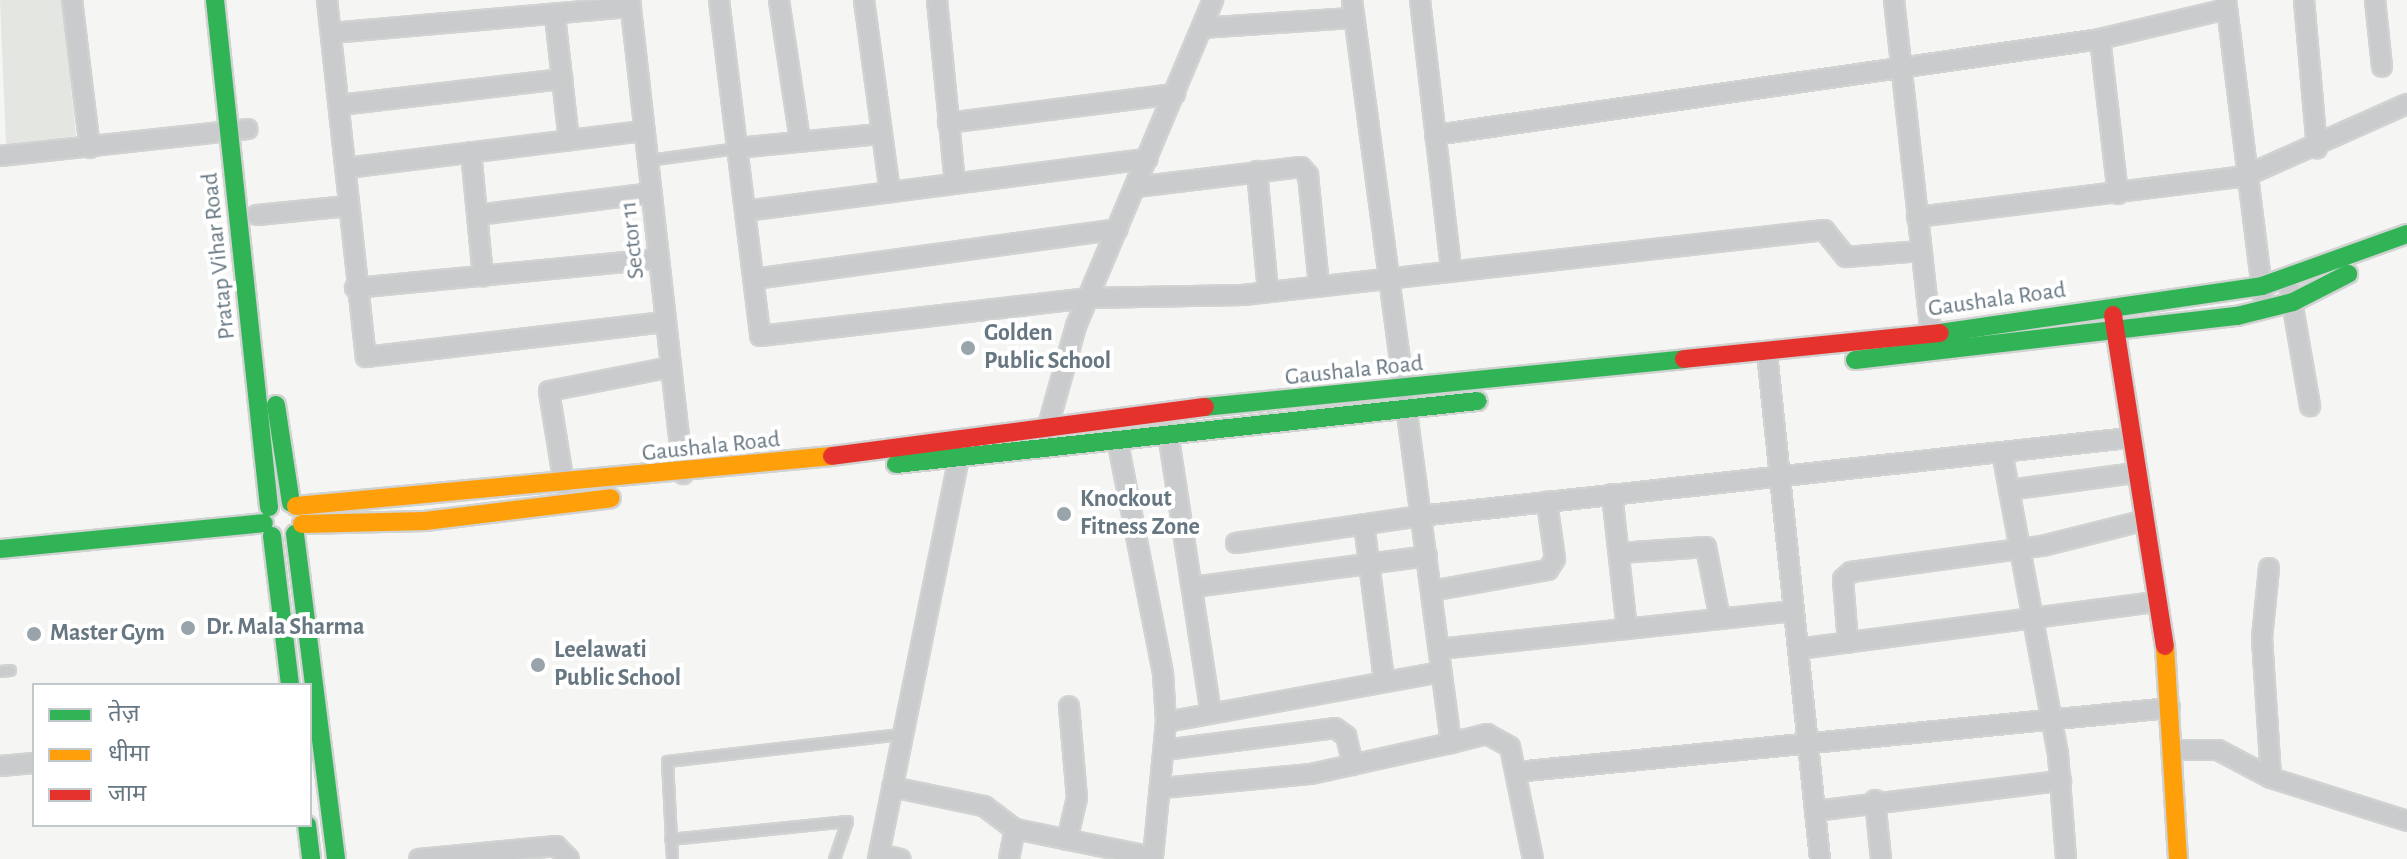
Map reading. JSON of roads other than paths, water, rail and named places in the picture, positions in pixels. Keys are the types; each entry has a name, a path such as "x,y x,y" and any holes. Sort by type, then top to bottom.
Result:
{"street":[{"path":"72,0 90,148"},
{"name":"Pratap Vihar Road","path":"215,0 257,215 336,859"},
{"name":"Pratap Vihar Road","path":"233,0 239,130 268,522 290,683"},
{"path":"327,0 340,105 361,347 369,358 666,322"},
{"path":"719,0 754,279 756,329 766,337 1088,298 1268,292 1451,269 1824,230 1846,257 1921,251"},
{"path":"779,0 800,141"},
{"path":"864,0 890,192"},
{"path":"937,0 955,184"},
{"path":"1043,447 1088,298 1213,0"},
{"path":"1420,0 1451,269"},
{"path":"1894,0 1933,353"},
{"path":"2304,0 2317,148"},
{"path":"2375,0 2382,67"},
{"path":"332,33 555,16 630,4"},
{"name":"Sector 11","path":"630,4 683,474"},
{"path":"1435,135 1900,64 2100,39 2227,5 2245,176 2266,310"},
{"path":"1202,28 1353,9 1386,278 1406,399 1451,743"},
{"path":"555,16 569,140"},
{"path":"2100,39 2118,194"},
{"path":"340,105 562,79"},
{"path":"948,123 1175,94"},
{"path":"1917,217 2245,176 2317,148 2407,104"},
{"path":"0,156 239,130"},
{"path":"346,168 645,131"},
{"path":"737,148 880,134"},
{"path":"471,152 483,276"},
{"path":"745,211 1148,159"},
{"path":"1136,187 1301,167 1308,175 1319,286"},
{"path":"1257,171 1268,292"},
{"path":"477,215 651,193"},
{"path":"257,215 349,206"},
{"path":"754,279 1118,229"},
{"name":"Gaushala Road","path":"296,517 425,521 1168,433 1406,399 1768,360 2262,286 2407,234"},
{"name":"Gaushala Road","path":"1768,360 1933,353 2266,310 2293,302 2407,250"},
{"path":"355,288 657,259"},
{"path":"2287,278 2310,406"},
{"path":"2112,308 2170,708 2178,859"},
{"path":"1768,360 1820,859"},
{"path":"564,484 549,391 671,367"},
{"name":"Gaushala Road","path":"296,517 564,484 683,474 1048,423 1406,399"},
{"path":"1168,433 1211,713"},
{"path":"900,859 878,857 963,437"},
{"path":"892,787 984,806 1015,829 1153,858 1166,722 1117,438"},
{"path":"1236,543 1420,516 2129,438"},
{"path":"2002,452 2061,781 2066,859"},
{"path":"2009,490 2134,473"},
{"path":"1612,494 1627,629"},
{"path":"1431,591 1554,566 1547,502"},
{"path":"0,549 296,517"},
{"path":"268,522 296,517"},
{"path":"1848,643 1846,575 2019,550 2142,521"},
{"path":"1364,524 1384,680"},
{"path":"1620,553 1706,547 1720,619"},
{"path":"1193,587 1427,556"},
{"path":"2269,568 2262,638 2271,778"},
{"path":"1798,649 2156,602"},
{"path":"1439,649 1794,611"},
{"path":"1166,722 1384,680 1442,672"},
{"path":"1067,840 1077,798 1069,706"},
{"path":"1516,772 2170,708"},
{"path":"1164,750 1335,728 1346,736 1353,765"},
{"path":"1162,788 1353,765 1451,743 1501,738 1516,772 1533,859"},
{"path":"2173,750 2218,750 2271,778 2407,821"},
{"path":"0,766 32,763"},
{"path":"1815,811 1875,800 2061,781"},
{"path":"1875,800 1881,859"},
{"path":"307,827 311,859"},
{"path":"1009,859 1015,829"},
{"path":"419,859 497,855 556,846 569,859"}],"lane":[{"path":"648,160 737,148"},
{"path":"672,859 667,761 903,734"},
{"path":"670,839 847,821 834,859"}],"place":[{"name":"Golden Public School","path":"968,348"},
{"name":"Knockout Fitness Zone","path":"1064,514"},
{"name":"Dr. Mala Sharma","path":"188,628"},
{"name":"Master Gym","path":"34,634"},
{"name":"Leelawati Public School","path":"538,665"}]}
